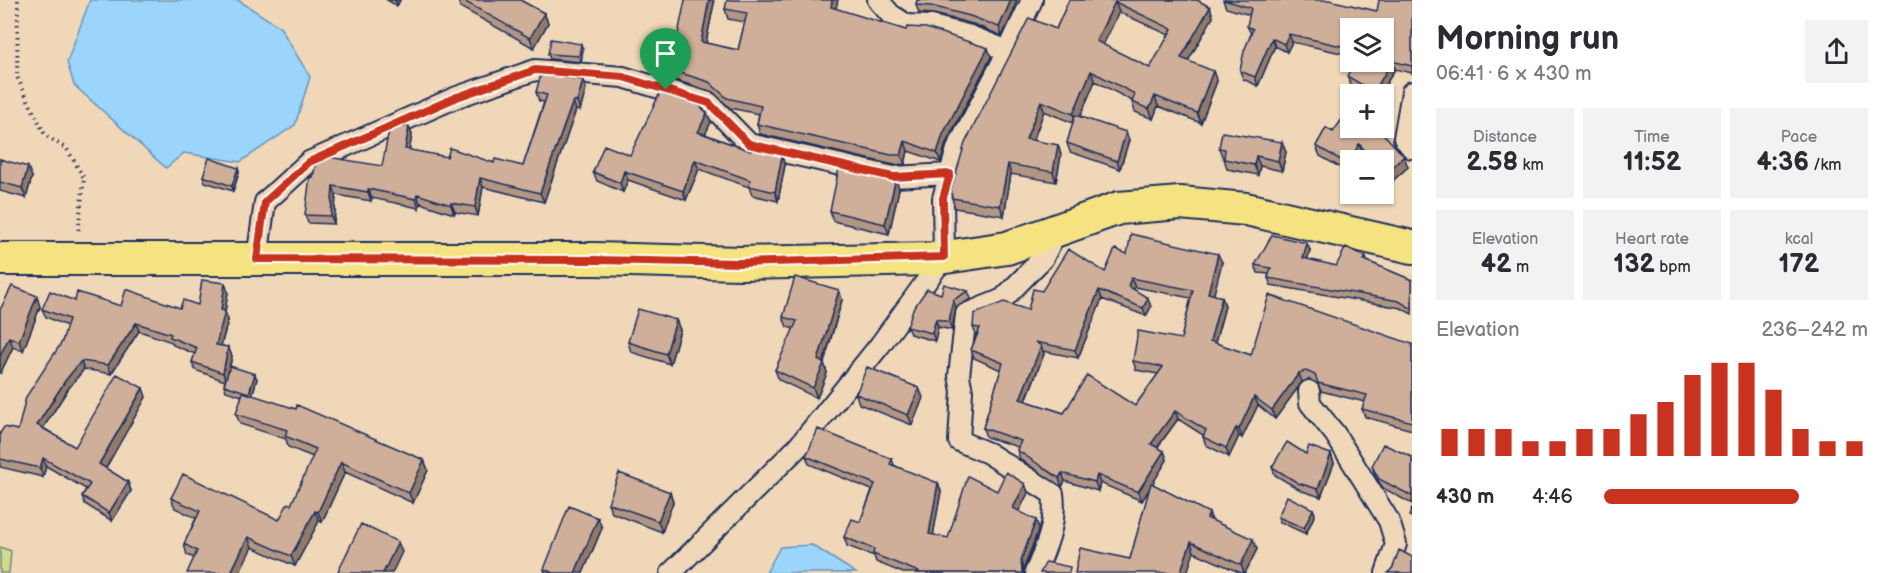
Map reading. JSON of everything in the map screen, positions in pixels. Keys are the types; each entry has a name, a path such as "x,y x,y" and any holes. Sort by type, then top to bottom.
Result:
{"main road":[{"path":"0,259 595,260 740,263 944,257 1007,248 1119,208 1180,203 1246,209 1412,247"}],"street":[{"path":"878,0 891,15 907,25 931,26 970,36 1008,51"},
{"path":"670,573 798,447 880,345 944,257 943,198 957,149 1032,0"},
{"path":"257,259 265,202 309,162 457,97 535,70 623,77 709,103 749,144 893,177 950,174"},
{"path":"1412,92 1404,138 1412,148"},
{"path":"1035,573 1046,547 1055,511 1053,494 988,453 959,441 962,391 959,376 966,314 1003,299 1043,258 1057,230"},
{"path":"1310,391 1310,403 1335,434 1389,521 1395,544 1386,573"}],"path":[{"path":"18,0 17,77 45,135 67,149 84,178 76,258"}],"green space":[{"path":"0,547 11,551 9,573 0,573"}],"water":[{"path":"90,0 238,0 280,27 310,77 295,125 240,162 184,153 166,168 74,85 67,62"},
{"path":"812,545 856,573 766,573 780,547"}],"building":[{"path":"462,0 520,0 544,13 530,38"},
{"path":"685,0 709,0 701,42 738,50 747,13 725,9 727,0 832,0 831,7 906,30 907,27 926,28 988,48 943,134 937,153 905,141 901,155 891,155 757,124 761,106 727,98 709,82 665,68 669,48 675,49"},
{"path":"917,0 1011,0 999,27 970,16 931,6 916,5"},
{"path":"1069,0 1197,0 1210,7 1181,58 1213,71 1197,113 1155,96 1149,109 1132,102 1135,94 1091,71 1073,114 1041,101 1026,139 1058,145 1053,172 1008,164 1000,206 952,198 951,190 965,143 1029,18 1056,29","holes":["1115,2 1172,29 1150,68 1096,41"]},
{"path":"1224,0 1329,0 1377,11 1379,0 1412,0 1412,66 1394,62 1394,18 1340,18 1340,46 1289,34 1284,44 1272,38 1255,77 1240,71 1244,51 1253,29 1247,26 1251,8"},
{"path":"551,39 581,44 579,56 548,54"},
{"path":"1349,72 1386,72 1379,84 1360,84 1347,76"},
{"path":"541,74 583,80 577,102 573,101 540,193 480,178 475,207 451,203 451,205 417,194 416,199 368,189 368,192 333,186 331,216 305,215 310,176 313,177 316,162 328,157 382,166 389,130 400,125 409,127 405,149 447,157 450,148 494,163 495,159 523,166 547,95 536,92"},
{"path":"660,93 699,105 707,113 698,132 751,151 752,149 782,156 775,192 749,186 750,180 695,160 683,191 624,171 620,183 593,172 604,145 630,155"},
{"path":"1075,115 1126,132 1117,161 1067,143"},
{"path":"1340,122 1340,138 1387,138 1404,156 1394,165 1394,150 1365,150 1359,144 1356,150 1340,150 1340,160 1316,146 1326,128 1333,132"},
{"path":"1222,132 1282,142 1278,161 1256,156 1254,165 1224,159 1225,149 1219,148"},
{"path":"209,158 238,168 232,186 203,176"},
{"path":"0,159 28,167 22,188 0,182"},
{"path":"839,168 896,178 885,224 830,211"},
{"path":"1131,234 1218,254 1208,293 1222,297 1210,341 1251,355 1269,295 1412,344 1412,422 1362,409 1367,395 1318,383 1315,375 1306,371 1299,373 1272,410 1254,397 1239,429 1236,428 1226,448 1203,437 1206,430 1175,411 1151,444 1164,451 1138,492 1097,475 1095,482 1062,473 1059,478 1017,450 1021,441 983,428 1003,363 971,350 980,328 973,327 974,314 1004,302 1028,310 1033,289 1042,291 1068,249 1105,272 1115,249 1127,254","holes":["1131,278 1193,290 1181,339 1138,331 1133,361 1163,367 1135,406 1087,375 1064,413 1020,399 1041,346 1035,342 1075,350 1099,290 1143,308 1148,298 1128,286"]},
{"path":"1272,235 1307,243 1303,258 1336,266 1346,247 1366,257 1364,260 1412,280 1412,309 1399,301 1268,278 1271,268 1255,265"},
{"path":"795,277 839,290 818,360 824,363 813,388 775,370 797,321 783,317"},
{"path":"202,280 225,283 221,310 225,311 216,345 228,347 223,373 192,362 197,348 170,337 171,334 136,323 108,365 81,361 65,381 37,425 75,447 117,374 143,388 99,464 128,482 109,513 82,496 90,484 43,458 40,468 0,459 0,433 4,427 18,430 26,397 62,342 69,319 42,309 50,291 75,301 77,292 121,306 126,289 180,308 183,300 198,305"},
{"path":"944,284 968,291 953,300 949,322 936,319 932,333 907,327 913,309 927,289 941,294"},
{"path":"12,286 37,296 19,341 9,337 0,356 0,310"},
{"path":"638,309 676,320 666,354 628,342"},
{"path":"230,366 255,374 249,393 224,385"},
{"path":"867,367 919,388 908,415 856,394"},
{"path":"243,392 296,409 297,405 424,460 409,493 341,462 318,512 315,511 291,556 248,537 232,573 187,573 197,551 184,544 200,511 171,498 183,474 279,520 288,503 291,505 316,449 285,436 287,430 236,414"},
{"path":"818,429 892,459 890,464 938,483 929,534 948,538 968,476 997,491 1006,472 1025,484 1013,508 1036,520 1021,560 1022,571 1026,573 918,573 873,554 874,549 844,537 852,519 860,522 875,484 806,456"},
{"path":"1287,442 1306,454 1309,446 1331,454 1318,489 1298,483 1272,467"},
{"path":"1383,444 1412,457 1412,496 1379,479 1372,466"},
{"path":"619,473 670,492 658,521 608,503"},
{"path":"1151,483 1209,513 1207,518 1253,539 1241,565 1191,542 1180,573 1075,573 1080,548 1130,559"},
{"path":"1287,496 1313,509 1304,528 1278,517"},
{"path":"569,506 598,518 575,573 553,573 544,569"},
{"path":"361,524 398,542 383,573 341,573 338,571"},
{"path":"1399,550 1412,557 1412,573 1388,573 1393,567"},
{"path":"1046,562 1070,567 1069,573 1040,573"}],"route":[{"path":"535,70 623,77 666,90 709,103 749,144 893,177 950,174 943,198 944,257 740,263 257,259 265,202 309,162 457,97 535,70"}]}
